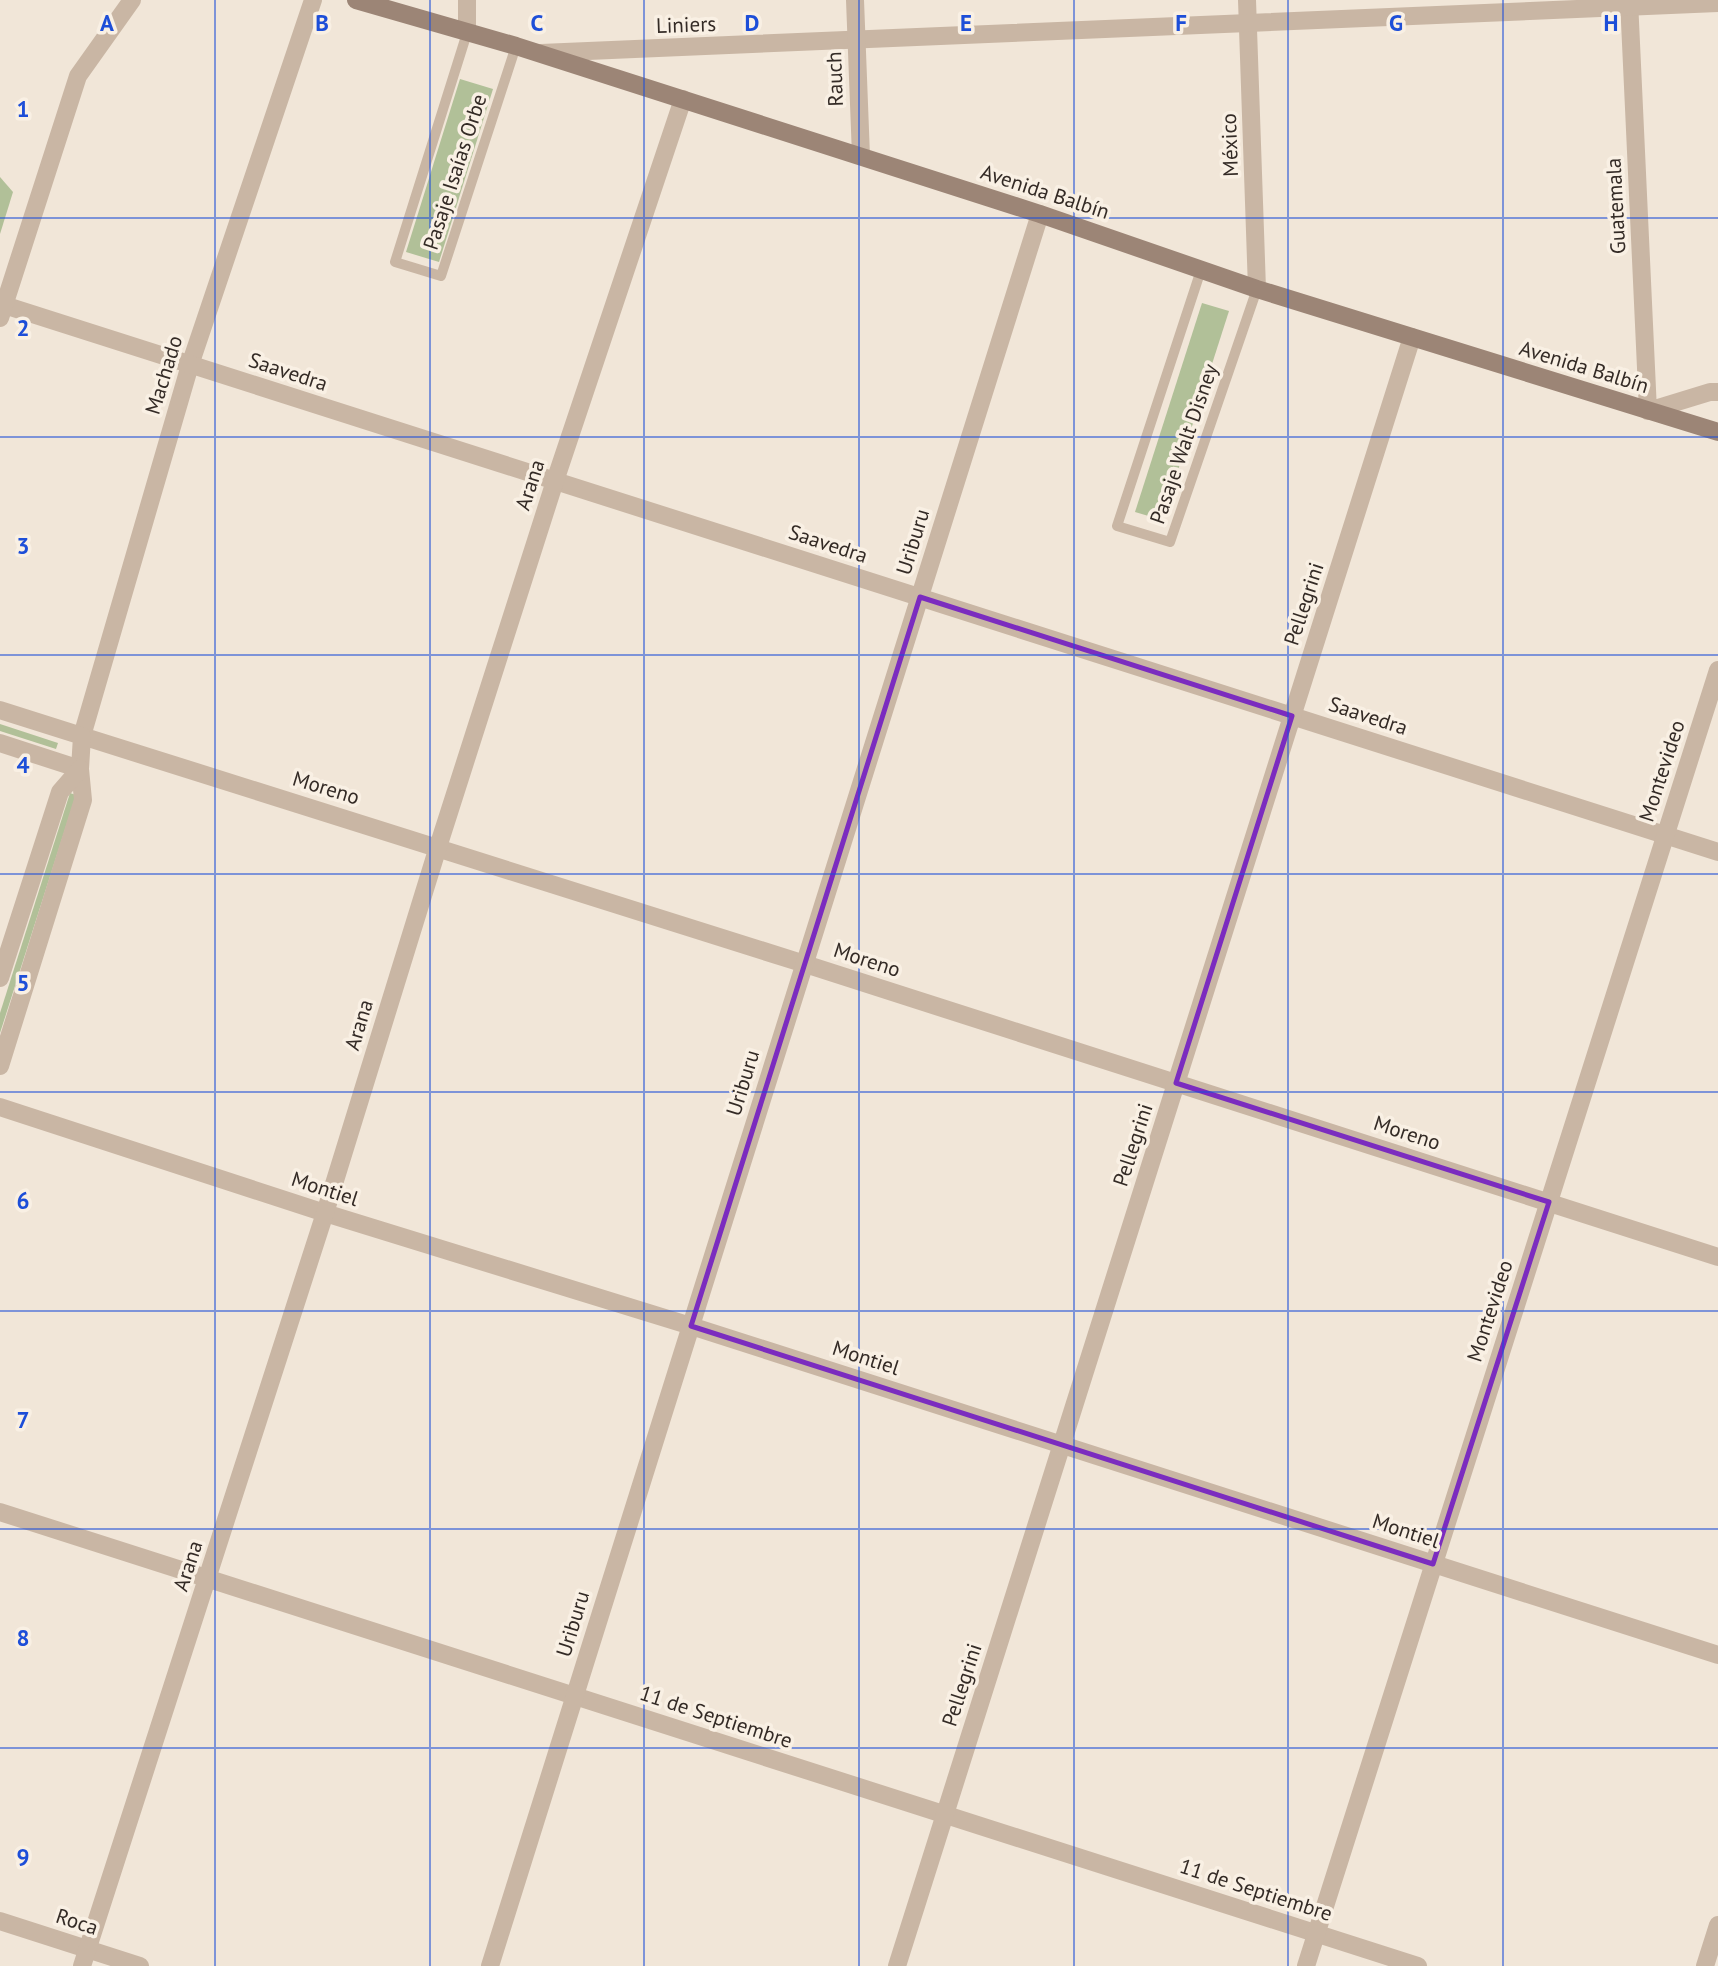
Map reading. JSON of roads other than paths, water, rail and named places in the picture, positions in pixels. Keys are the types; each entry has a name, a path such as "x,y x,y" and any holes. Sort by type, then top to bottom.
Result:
{"main road":[{"name":"Avenida Balbín","path":"356,0 516,46 1040,214 1257,289 1718,432"}],"street":[{"path":"2,311 78,76 132,0"},
{"name":"Machado","path":"0,1066 83,800 79,769 82,736 190,365 313,0"},
{"path":"467,0 467,33"},
{"name":"Rauch","path":"855,0 861,156"},
{"name":"México","path":"1247,0 1257,289"},
{"name":"Liniers","path":"538,53 857,41 1630,4 1718,3"},
{"name":"Guatemala","path":"1630,4 1648,411"},
{"name":"Arana","path":"85,1958 325,1213 555,481 683,100"},
{"name":"Uriburu","path":"490,1966 1040,214"},
{"name":"Saavedra","path":"2,311 190,365 1718,852"},
{"name":"Pellegrini","path":"897,1966 1412,337"},
{"path":"1648,411 1718,392"},
{"name":"Montevideo","path":"1306,1966 1718,670"},
{"name":"Moreno","path":"0,710 1718,1256"},
{"path":"0,743 79,769 60,792 0,978"},
{"name":"Montiel","path":"0,1107 325,1213 691,1326 1718,1655"},
{"name":"11 de Septiembre","path":"0,1512 1418,1966"},
{"name":"Roca","path":"0,1921 85,1958 140,1966"},
{"path":"1705,1966 1718,1925"}],"lane":[{"name":"Pasaje Isaías Orbe","path":"467,33 395,262 441,276 516,46"},
{"name":"Pasaje Walt Disney","path":"1201,270 1117,526 1170,542 1257,289"}]}
